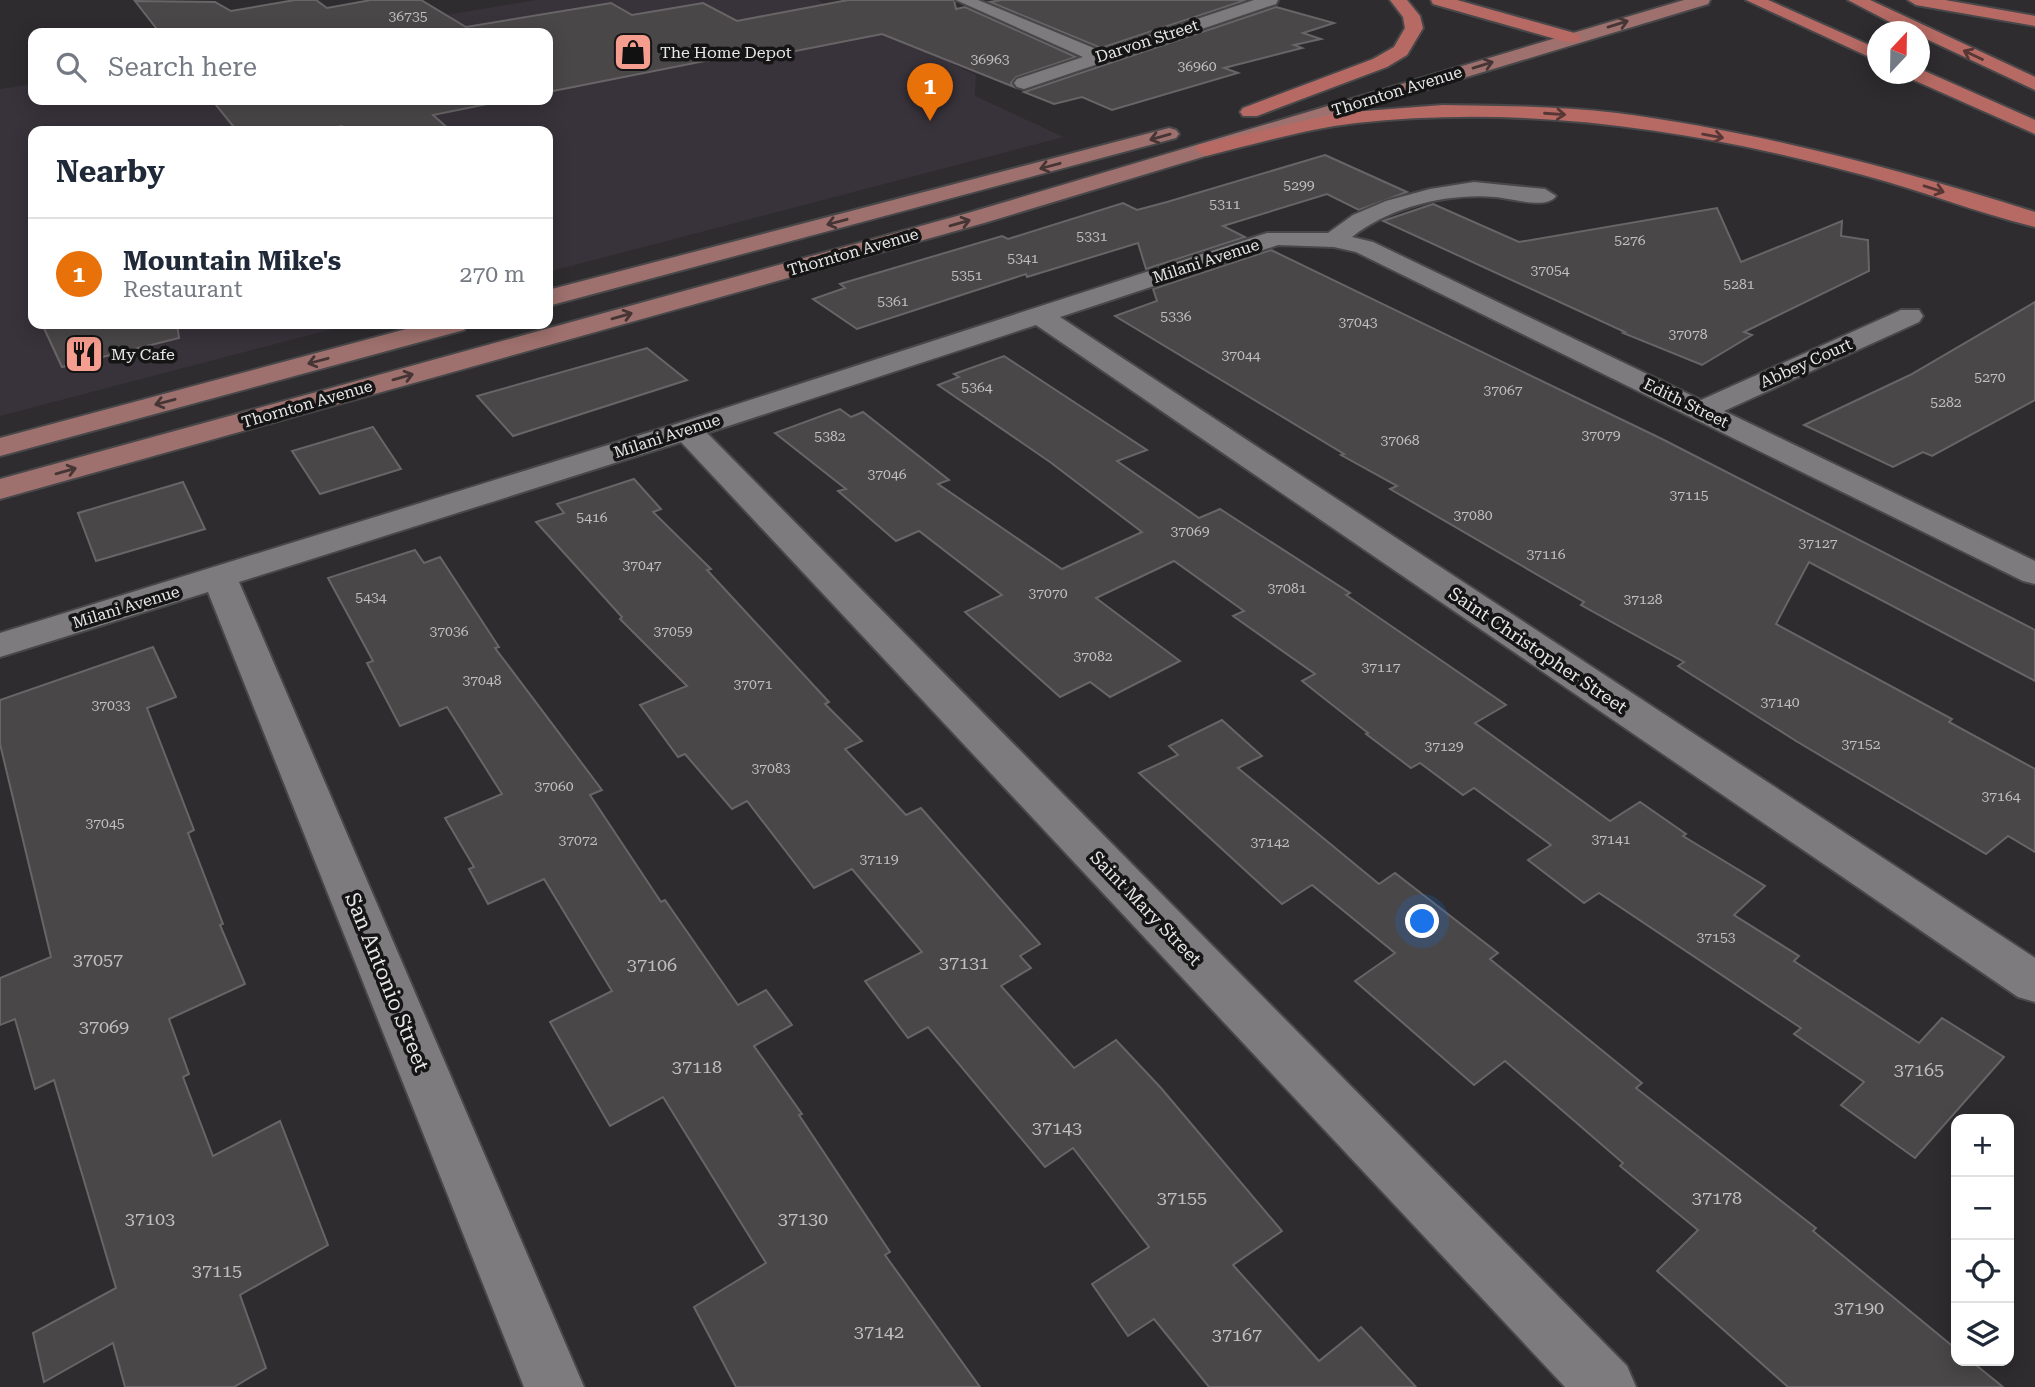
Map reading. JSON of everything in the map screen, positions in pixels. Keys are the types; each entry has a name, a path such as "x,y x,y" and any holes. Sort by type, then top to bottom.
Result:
{"highway":[{"path":"1243,114 1380,63 1401,51 1414,28 1411,16 1398,0"},
{"path":"1439,0 1572,38"},
{"path":"1754,0 1867,51"},
{"path":"1785,0 1867,41"},
{"path":"1856,0 2035,84"},
{"path":"1916,0 2035,21"},
{"path":"1930,74 2035,128"},
{"path":"1930,80 2035,128"},
{"path":"1206,149 1305,125 1358,117 1468,111 1581,116 1788,151 1927,186 2035,220"}],"main road":[{"path":"1598,12 1646,0"},
{"name":"Thornton Avenue","path":"0,489 950,226 1702,0"},
{"path":"1503,39 1574,19"},
{"name":"Thornton Avenue","path":"1243,114 1416,65"},
{"name":"Thornton Avenue","path":"553,298 1183,130"},
{"path":"0,447 437,329"}],"street":[{"path":"964,0 1098,57"},
{"name":"Darvon Street","path":"1024,83 1269,0"},
{"path":"1335,240 1351,223 1376,211 1464,190 1545,195"},
{"name":"Milani Avenue","path":"0,645 687,430 1276,238 1335,240"},
{"name":"Edith Street","path":"1335,240 1364,247 2035,574"},
{"name":"Saint Christopher Street","path":"1040,316 2035,983"},
{"name":"Abbey Court","path":"1702,410 1910,316"},
{"name":"Saint Mary Street","path":"687,430 1606,1387"},
{"name":"San Antonio Street","path":"220,578 554,1387"}],"shaded area":[{"path":"536,0 817,0 976,75 975,96 1064,137 553,271 553,126 28,126 28,329 333,329 0,416 0,89 28,85 28,105 553,105 553,28 367,28"}],"building":[{"path":"295,0 316,0 327,8 371,0 421,0 466,27 611,3 632,15 703,3 737,21 848,0 954,0 956,9 965,7 1076,57 1016,77 1011,83 1014,87 882,34 765,57 755,51 553,91 553,28 156,28 135,1 215,2 231,11"},
{"path":"1246,0 1101,48 990,2"},
{"path":"1276,7 1334,23 1303,33 1321,39 1294,45 1302,48 1224,68 1238,73 1112,110 1082,97 1054,104 1024,92"},
{"path":"216,105 482,105 433,115 445,126 233,126"},
{"path":"1325,155 1407,192 1359,210 1327,194 1223,226 1245,237 1146,269 1138,243 1027,277 1026,274 857,329 813,299 845,288 840,284 1002,236 1008,239 1123,203 1137,210"},
{"path":"1433,204 1519,242 1717,208 1741,262 1842,221 1841,236 1868,240 1869,271 1744,332 1752,335 1702,365 1623,333 1625,332 1383,221"},
{"path":"1271,250 1662,439 2035,630 2035,681 1809,562 1776,624 1952,719 1949,722 2035,769 2035,852 2008,836 1986,854 1796,741 1678,666 1684,662 1581,605 1584,602 1390,489 1397,486 1341,455 1344,454 1115,316 1157,301 1153,289"},
{"path":"2035,302 2035,400 1932,456 1923,452 1893,467 1804,425 1910,375"},
{"name":"My Cafe","path":"44,329 178,329 179,338 62,367"},
{"path":"647,348 687,380 513,436 477,396"},
{"path":"1004,356 1147,450 1117,461 1199,518 1220,509 1350,593 1346,595 1506,705 1475,723 1610,821 1640,802 1686,834 1683,836 1765,886 1734,915 1799,956 1794,961 1919,1043 1942,1018 2004,1057 1915,1158 1841,1105 1864,1082 1794,1034 1801,1028 1599,893 1584,903 1528,860 1551,845 1474,788 1463,795 1420,763 1411,768 1302,681 1315,674 1233,616 1244,611 1174,561 1096,598 1180,661 1110,697 1090,682 1060,697 965,612 1002,595 919,531 896,541 838,491 846,489 775,433 840,409 851,417 863,412 949,480 938,484 1062,569 1142,532 1050,462 938,385 959,377 954,374"},
{"path":"373,427 401,469 320,494 292,451"},
{"path":"634,479 661,509 653,512 711,569 707,570 829,702 825,704 862,741 845,749 906,815 921,808 1040,944 1020,956 1031,968 1001,986 1074,1068 1116,1040 1161,1088 1282,1231 1233,1265 1319,1361 1361,1327 1416,1387 1209,1387 1154,1319 1128,1336 1092,1284 1149,1247 1073,1148 1045,1167 928,1027 908,1038 865,981 922,952 852,869 814,888 747,801 732,809 685,754 678,757 640,705 687,686 620,619 622,617 536,522 564,513 557,504"},
{"path":"183,482 205,529 96,561 78,513"},
{"path":"415,550 424,563 440,557 499,647 495,648 602,790 590,795 661,902 665,900 738,1005 766,990 792,1025 754,1046 802,1114 799,1115 890,1252 885,1255 980,1387 736,1387 694,1307 766,1263 663,1097 610,1126 550,1022 612,991 544,879 488,904 469,869 474,867 445,818 502,794 447,707 400,726 367,663 373,661 328,578"},
{"path":"153,647 176,697 147,708 194,830 188,833 223,924 220,925 245,984 169,1019 189,1074 183,1077 213,1156 280,1121 328,1245 240,1295 266,1368 234,1387 125,1387 113,1343 44,1382 33,1333 116,1288 54,1080 35,1089 15,1019 0,1025 0,978 51,957 0,744 0,700"},
{"path":"1222,720 1262,756 1238,768 1379,884 1395,873 1498,953 1490,959 1642,1083 1636,1088 1816,1228 1813,1231 1951,1345 1951,1366 1977,1366 2003,1387 1788,1387 1657,1271 1698,1230 1620,1166 1623,1163 1505,1061 1474,1085 1355,981 1395,953 1312,885 1282,904 1139,773 1178,755 1169,746"}],"place":[{"name":"The Home Depot","path":"633,52"},
{"name":"Mountain Mike's","path":"930,121"},
{"name":"My Cafe","path":"84,354"}]}
